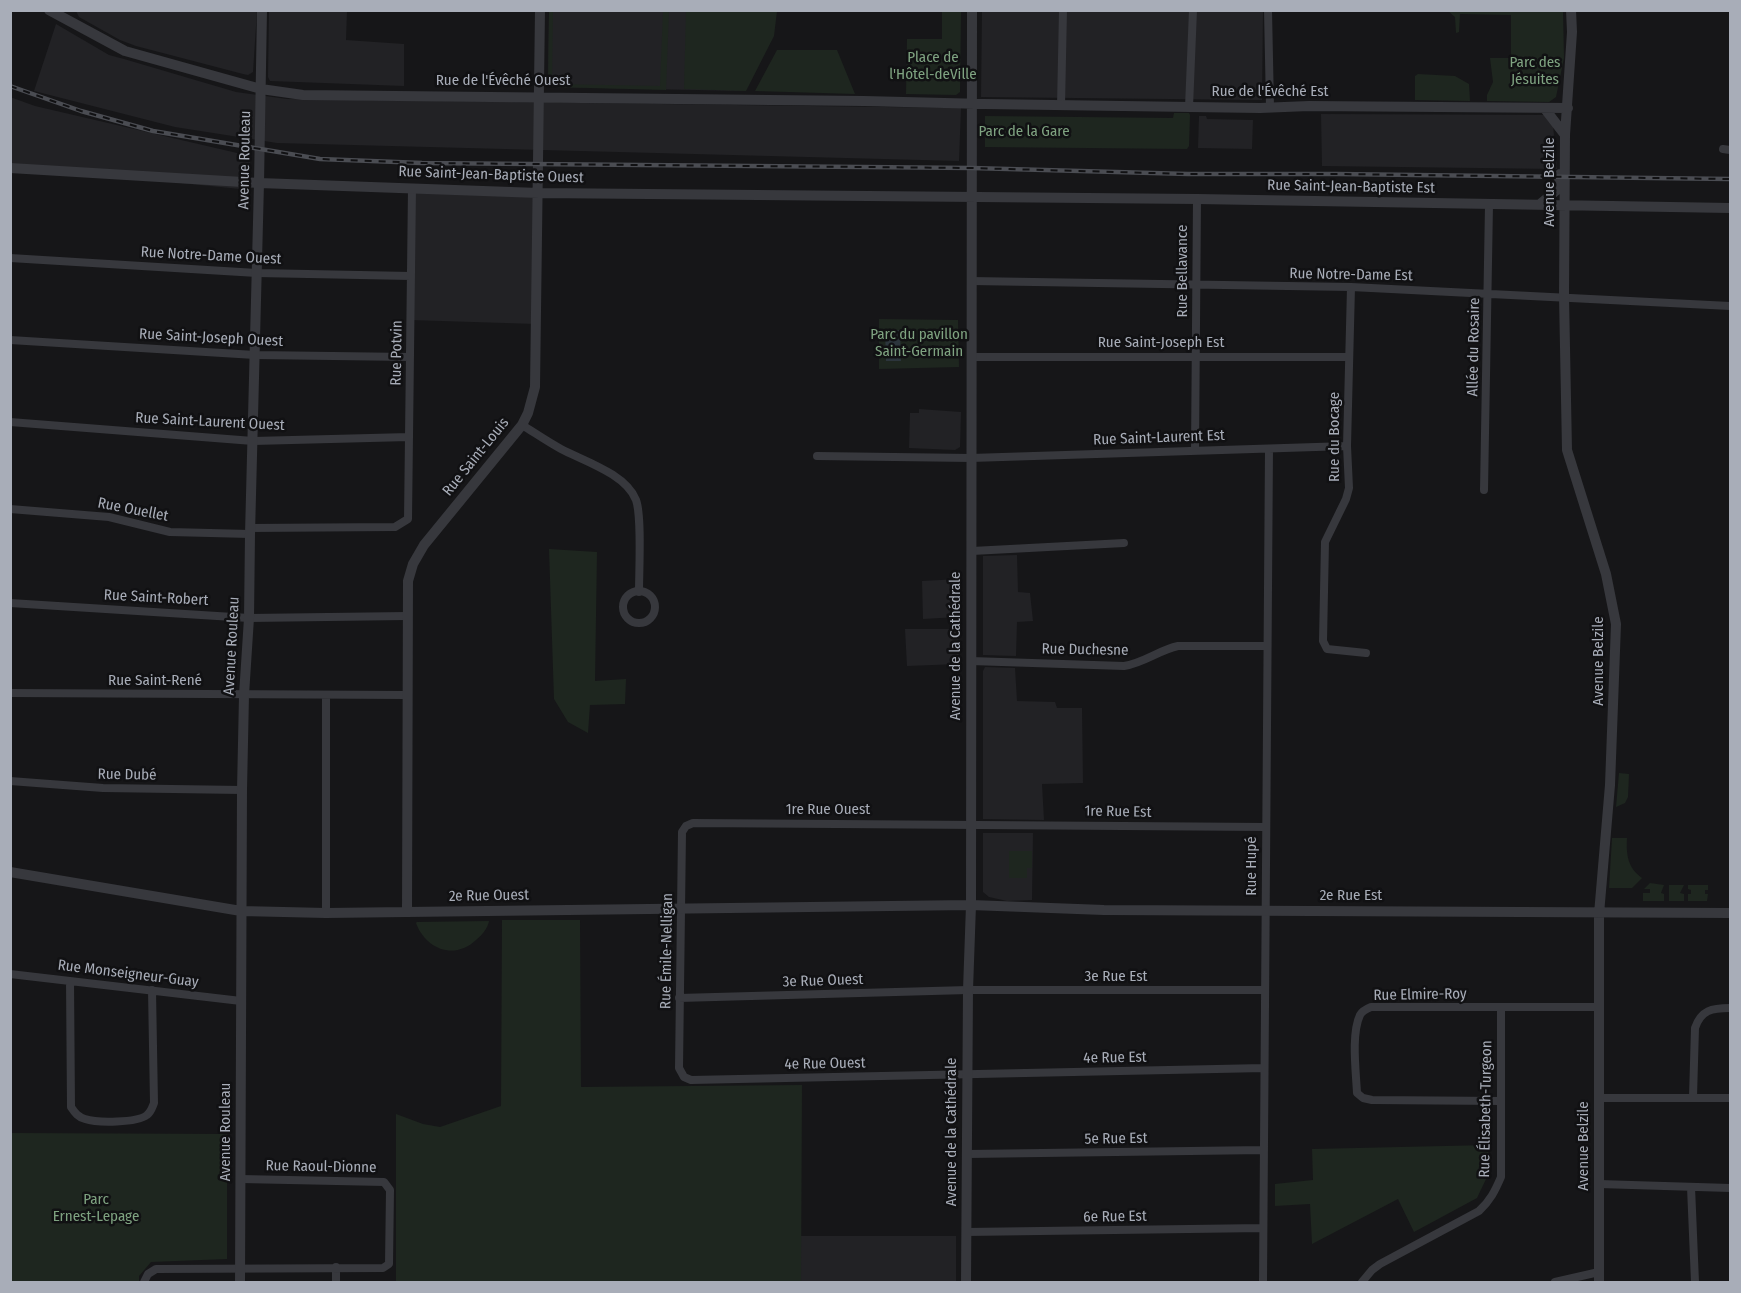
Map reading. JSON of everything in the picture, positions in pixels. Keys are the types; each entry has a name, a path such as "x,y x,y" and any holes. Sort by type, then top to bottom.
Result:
{"street":[{"name":"Rue de l'Évêché Ouest","path":"49,10 70,16 125,51 261,89 303,95 864,100 972,104"},
{"name":"Avenue Rouleau","path":"240,1282 244,695 249,618 262,10"},
{"name":"Rue Saint-Louis","path":"408,912 408,581 413,564 424,545 522,425 535,387 540,10"},
{"name":"Avenue de la Cathédrale","path":"966,1282 968,990 971,905 972,10"},
{"path":"1061,106 1063,10"},
{"path":"1190,107 1193,10"},
{"path":"1268,10 1270,107"},
{"name":"Avenue Belzile","path":"1571,10 1572,32 1565,135 1564,296 1567,450 1606,574 1616,624 1610,784 1599,914 1599,1277"},
{"name":"Rue de l'Évêché Est","path":"972,104 1568,108"},
{"path":"1545,109 1565,135"},
{"path":"1540,204 1557,190 1566,155"},
{"name":"Rue Saint-Jean-Baptiste Ouest","path":"10,168 260,183 539,193 972,198"},
{"name":"Rue Potvin","path":"408,519 412,188"},
{"name":"Rue Saint-Jean-Baptiste Est","path":"972,198 1197,199 1731,208"},
{"name":"Rue Bellavance","path":"1196,451 1197,199"},
{"name":"Allée du Rosaire","path":"1484,490 1489,205"},
{"name":"Rue Notre-Dame Ouest","path":"10,258 257,273 411,276"},
{"name":"Rue Notre-Dame Est","path":"971,281 1352,287 1731,306"},
{"name":"Rue du Bocage","path":"1352,287 1347,446 1349,488 1346,500 1325,542 1323,641 1327,649 1366,653"},
{"name":"Rue Saint-Joseph Ouest","path":"10,340 255,355 410,357"},
{"name":"Rue Saint-Joseph Est","path":"972,357 1349,357"},
{"name":"Rue Saint-Laurent Ouest","path":"10,422 253,441 409,437"},
{"path":"522,425 561,449 620,480 632,491 638,508 639,592"},
{"name":"Rue Saint-Laurent Est","path":"971,458 1347,446"},
{"name":"Rue Hupé","path":"1263,1282 1269,449"},
{"path":"817,456 971,458"},
{"name":"Rue Ouellet","path":"10,509 109,517 170,532 395,528 408,519"},
{"path":"972,551 1124,543"},
{"name":"Rue Saint-Robert","path":"10,603 249,618 407,616"},
{"name":"Rue Duchesne","path":"971,661 1124,666 1136,664 1178,646 1267,646"},
{"name":"Rue Saint-René","path":"10,693 407,695"},
{"path":"326,695 326,913"},
{"name":"Rue Dubé","path":"10,781 103,788 243,790"},
{"name":"1re Rue Ouest","path":"686,826 693,823 970,825"},
{"name":"1re Rue Est","path":"970,825 1266,827"},
{"name":"Rue Émile-Nelligan","path":"684,1077 679,1068 679,998 682,832 686,826"},
{"name":"2e Rue Ouest","path":"10,872 241,911 326,913 971,905"},
{"name":"2e Rue Est","path":"971,905 1104,910 1731,913"},
{"name":"Rue Monseigneur-Guay","path":"10,974 242,1001"},
{"path":"70,981 71,1107 76,1115 85,1119 137,1120 146,1116 154,1103 152,990"},
{"name":"3e Rue Est","path":"968,990 1265,990"},
{"name":"3e Rue Ouest","path":"679,998 968,990"},
{"name":"Rue Elmire-Roy","path":"1501,1101 1372,1100 1363,1098 1357,1093 1355,1049 1359,1016 1363,1010 1371,1007 1599,1007"},
{"name":"Rue Élisabeth-Turgeon","path":"1362,1282 1380,1264 1479,1210 1488,1202 1501,1177 1502,1008"},
{"path":"1693,1097 1695,1028 1698,1018 1708,1011 1731,1008"},
{"name":"4e Rue Est","path":"967,1075 1264,1068"},
{"name":"4e Rue Ouest","path":"684,1077 691,1080 967,1075"},
{"path":"1599,1098 1731,1098"},
{"name":"5e Rue Est","path":"968,1154 1264,1150"},
{"name":"Rue Raoul-Dionne","path":"241,1179 384,1182 390,1190 390,1261 387,1267 336,1267"},
{"path":"1599,1184 1731,1188"},
{"path":"1691,1187 1695,1282"},
{"name":"6e Rue Est","path":"966,1232 1263,1228"},
{"path":"144,1282 148,1274 156,1269 336,1267 336,1282"},
{"path":"1555,1282 1599,1277"}],"shaded area":[{"path":"76,11 257,11 253,72 248,75 243,74 136,46 120,40 79,17"},
{"path":"269,11 347,11 346,40 404,44 404,86 270,81 268,77"},
{"path":"549,11 747,11 744,91 551,87 548,83"},
{"path":"982,11 1263,11 1262,100 981,97"},
{"path":"56,24 109,55 236,92 287,99 961,108 959,161 277,143 175,127 34,91"},
{"path":"10,97 35,106 250,156 250,190 11,166"},
{"path":"1321,114 1547,115 1553,125 1557,169 1322,166"},
{"path":"1199,116 1206,116 1207,119 1253,120 1252,149 1198,148"},
{"path":"412,188 539,193 536,324 410,320"},
{"path":"885,330 900,330 901,361 886,361"},
{"path":"919,409 961,412 960,447 955,450 909,448 910,413 919,413"},
{"path":"1017,555 1018,592 1030,593 1033,621 1017,622 1016,656 983,655 983,556"},
{"path":"959,579 958,617 923,619 922,581"},
{"path":"905,629 958,629 959,664 907,666"},
{"path":"985,667 1015,668 1017,701 1055,702 1057,708 1082,708 1083,783 1042,784 1044,820 983,819 983,671"},
{"path":"983,833 1033,833 1032,900 1007,901 989,897 983,892"},
{"path":"800,1236 956,1236 956,1282 801,1282"}],"green space":[{"path":"549,11 553,11 552,84 660,86 663,11 669,11 666,90 551,87 548,83"},
{"path":"686,11 777,11 774,36 746,91 684,89"},
{"name":"Place de l'Hôtel-deVille","path":"942,11 961,11 960,92 956,95 906,94 907,39 942,39"},
{"name":"Parc des Jésuites","path":"1448,11 1563,11 1564,58 1556,97 1549,102 1487,101 1487,95 1493,82 1490,58 1511,58 1511,15 1460,14 1459,32 1456,33 1455,17"},
{"path":"777,50 837,50 855,94 755,91"},
{"name":"Parc des Jésuites","path":"1418,74 1455,76 1469,84 1470,101 1415,100 1415,76"},
{"name":"Parc de la Gare","path":"1174,113 1189,113 1190,115 1187,149 985,147 985,116 1173,118"},
{"name":"Parc du pavillon Saint-Germain","path":"879,319 958,320 959,367 879,369"},
{"path":"549,549 597,552 595,681 626,679 625,704 590,705 588,733 568,722 554,699"},
{"path":"1619,773 1629,774 1628,797 1625,803 1616,807"},
{"path":"1612,838 1627,838 1629,861 1642,878 1632,888 1609,888"},
{"path":"1009,851 1032,851 1032,868 1027,868 1027,878 1009,878"},
{"path":"1650,883 1664,885 1661,893 1664,894 1664,901 1643,901 1643,893 1650,893 1650,889 1644,889"},
{"path":"1669,885 1684,885 1680,893 1684,894 1684,901 1669,901"},
{"path":"1688,885 1708,885 1708,890 1705,890 1705,894 1708,894 1707,901 1688,901 1688,894 1691,894 1691,890 1688,889"},
{"path":"502,920 580,920 581,1087 802,1085 801,1282 396,1282 396,1114 423,1124 440,1127 501,1106"},
{"path":"489,921 476,940 459,950 450,951 434,946 427,940 416,923 417,922"},
{"name":"Parc Ernest-Lepage","path":"11,1133 227,1134 227,1259 151,1262 139,1276 139,1282 11,1282"},
{"path":"1489,1145 1487,1177 1477,1198 1414,1232 1398,1199 1312,1244 1310,1204 1275,1206 1275,1184 1313,1180 1312,1149"}],"railway":[{"path":"10,86 81,111 153,131 320,159 422,163 972,168 1188,174 1730,179"}]}
